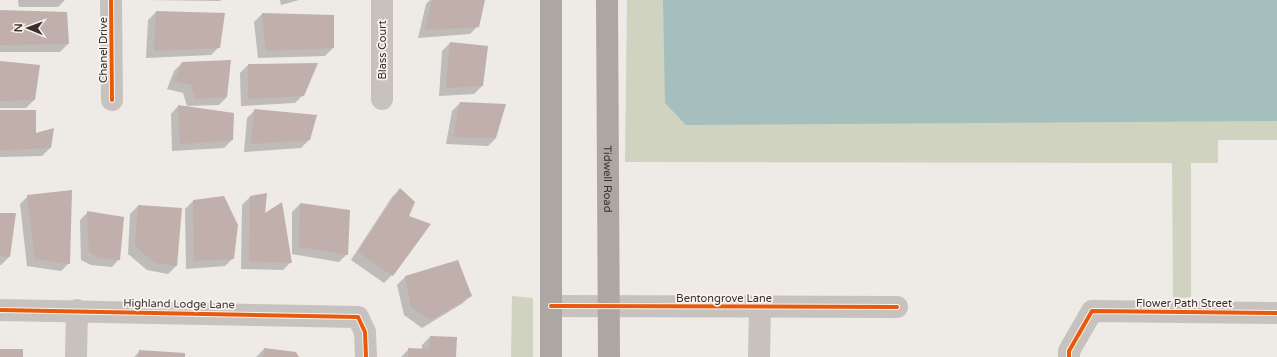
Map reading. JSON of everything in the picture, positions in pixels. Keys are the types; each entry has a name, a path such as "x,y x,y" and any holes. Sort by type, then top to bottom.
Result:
{"main road":[{"path":"551,0 551,357"},
{"name":"Tidwell Road","path":"607,0 609,357"}],"street":[{"name":"Chanel Drive","path":"112,0 112,100"},
{"name":"Blass Court","path":"382,0 382,99"},
{"name":"Bentongrove Lane","path":"551,306 897,307"},
{"path":"759,357 760,307"},
{"name":"Highland Lodge Lane","path":"0,310 77,310 358,317 365,332 366,357"},
{"path":"76,357 77,310"},
{"name":"Flower Path Street","path":"1069,357 1069,351 1092,312 1277,313"}],"green space":[{"path":"627,0 1277,0 1277,140 1218,140 1218,163 1191,163 1191,297 1173,299 1172,163 625,162"},
{"path":"512,296 533,298 533,357 511,357"}],"water":[{"path":"663,0 1277,0 1277,121 686,125 665,103"}],"building":[{"path":"432,0 485,0 479,27 425,30"},
{"path":"0,10 67,12 69,44 0,45"},
{"path":"156,11 225,13 220,48 154,51"},
{"path":"262,13 334,15 334,48 266,51"},
{"path":"450,42 488,46 483,86 446,88"},
{"path":"231,60 227,97 195,99 191,85 174,81 182,62"},
{"path":"0,61 40,65 35,100 0,101"},
{"path":"318,63 304,96 248,99 248,64"},
{"path":"460,102 506,104 496,138 453,137"},
{"path":"178,105 234,113 233,140 180,144"},
{"path":"254,109 317,115 310,140 251,144"},
{"path":"0,110 36,110 36,133 54,128 51,148 0,150"},
{"path":"400,188 415,202 409,216 431,224 393,276 358,252"},
{"path":"72,190 70,264 35,259 27,195"},
{"path":"267,193 265,213 282,202 292,263 249,261 250,196"},
{"path":"224,196 238,225 234,259 194,261 193,200"},
{"path":"300,203 350,210 348,255 299,247"},
{"path":"138,205 182,208 177,266 155,263 135,246"},
{"path":"87,211 124,217 120,260 99,258 89,252"},
{"path":"0,213 16,213 10,257 0,256"},
{"path":"458,260 472,296 431,320 411,307 405,276"},
{"path":"430,336 457,337 456,357 408,357 408,348 429,349"},
{"path":"264,348 296,352 299,357 263,357"},
{"path":"0,349 23,349 23,357 0,357"},
{"path":"139,350 185,353 185,357 138,357"}],"cycle path":[{"path":"111,0 112,100"},
{"path":"551,306 897,307"},
{"path":"0,310 358,317 365,332 366,357"},
{"path":"1069,357 1069,351 1092,311 1277,313"}]}
